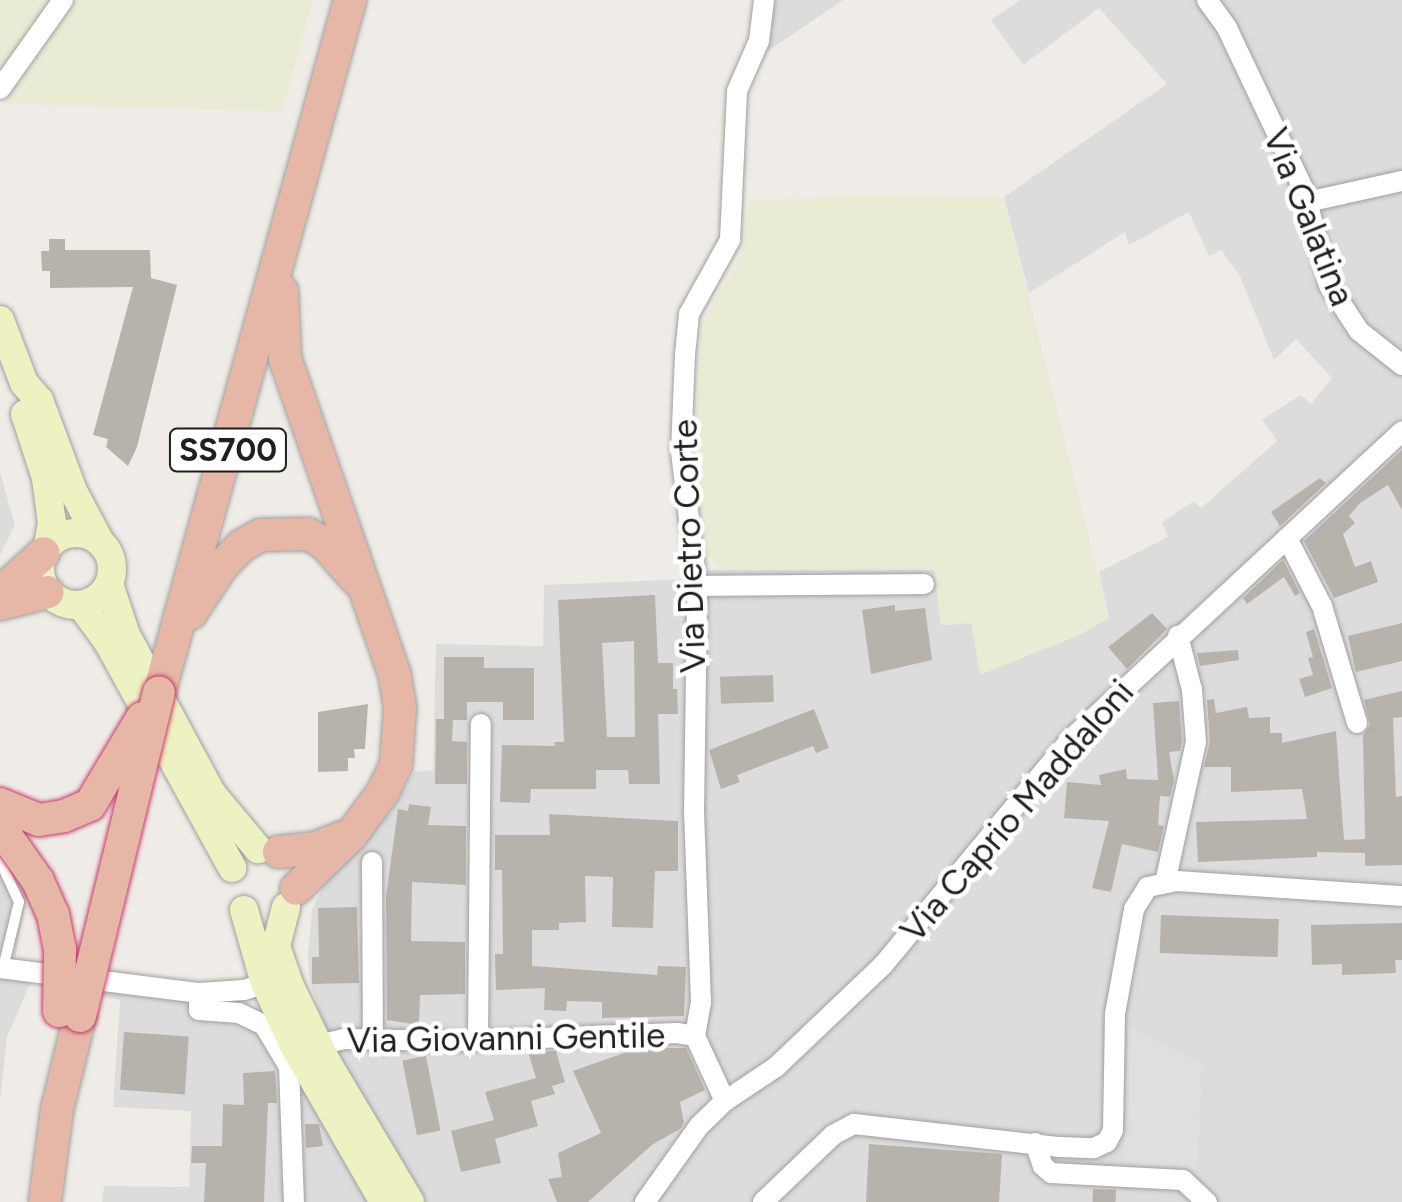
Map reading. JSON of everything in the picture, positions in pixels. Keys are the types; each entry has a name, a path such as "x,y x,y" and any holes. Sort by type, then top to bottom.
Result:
{"highway":[{"name":"SS700","path":"70,1014 350,0"},
{"path":"280,262 286,358 366,590"},
{"name":"SS700","path":"175,638 222,566 240,546 260,536 308,534 325,544 366,590 395,676 400,710 396,766 360,823 291,898"},
{"path":"0,593 46,550"},
{"path":"0,604 48,592"},
{"name":"SS700","path":"0,804 39,820 64,816 90,805 159,693"},
{"path":"269,850 315,848 360,823"},
{"path":"0,826 38,881 53,914 70,1014 45,1202"}],"main road":[{"path":"0,320 24,382 39,400 73,490 112,562 109,584 126,634 212,794 295,872 291,898 276,932 278,958 318,1045 410,1202"},
{"path":"24,382 22,405 46,478 52,524 40,573 48,592 69,604 81,605 98,598 109,584"},
{"path":"46,550 74,533 100,542"},
{"path":"81,605 108,642 232,868"},
{"path":"269,850 238,859 232,868 230,891 244,910 265,982 324,1103 384,1202"},
{"path":"244,910 265,916 291,898"}],"street":[{"path":"0,88 63,0"},
{"name":"Via Dietro Corte","path":"695,1036 701,1002 694,814 696,586 681,451 689,314 730,240 737,91 759,41 764,0"},
{"name":"Via Galatina","path":"1208,0 1227,28 1307,202 1329,285 1359,331 1402,365"},
{"path":"1307,202 1402,181"},
{"name":"Via Caprio Maddaloni","path":"645,1202 700,1126 726,1101 776,1067 884,964 1070,739 1402,431"},
{"path":"1288,538 1322,606 1357,723"},
{"path":"696,586 924,584"},
{"path":"1165,883 1196,742 1192,690 1178,636"},
{"path":"478,1040 482,724"},
{"path":"372,862 374,1039"},
{"path":"763,1202 833,1136 854,1124 1094,1148 1107,1142 1113,1130 1114,1014 1134,909 1148,887 1165,883 1402,896"},
{"path":"2,968 200,993 224,993 265,982"},
{"path":"200,993 198,1010 239,1014 264,1025 289,1067 294,1202"},
{"name":"Via Giovanni Gentile","path":"318,1045 374,1039 478,1040 676,1033 695,1036"},
{"path":"695,1036 726,1101"},
{"path":"292,1118 324,1103"},
{"path":"1028,1142 1050,1173 1183,1180 1208,1202"}],"lane":[{"path":"0,861 20,902 2,968"}],"shaded area":[{"path":"773,0 843,0 762,55"},
{"path":"1020,0 1402,0 1402,1202 423,1202 334,1055 310,983 308,957 312,909 323,887 359,841 391,812 414,772 433,770 436,644 543,646 544,585 688,579 689,570 935,570 941,625 972,623 980,674 1077,636 1109,618 1099,572 1168,537 1162,522 1194,501 1201,508 1277,441 1262,420 1301,395 1311,404 1332,378 1296,339 1274,360 1240,276 1221,250 1209,256 1189,212 1129,245 1125,232 1029,293 1004,197 1167,84 1099,8 1023,65 991,20"},
{"path":"0,472 15,525 0,555"},
{"path":"0,844 27,894 15,960 39,964 7,1037 0,1102"},
{"path":"102,987 206,1002 273,1027 369,1202 102,1202 104,1186 189,1187 191,1111 113,1107 120,1000 99,996"},
{"path":"1129,1027 1202,1064 1197,1169 1123,1169"}],"green space":[{"path":"0,0 50,0 0,71"},
{"path":"76,0 313,0 282,111 3,104"},
{"path":"851,196 1004,197 1109,618 1077,636 980,675 971,623 941,625 934,570 725,570 699,549 695,455 701,326 742,254 749,201"}],"building":[{"path":"49,239 65,239 65,250 150,250 151,278 177,285 137,447 128,466 106,447 108,439 93,435 133,287 50,288 50,271 42,271 41,251 49,251"},
{"path":"1402,450 1402,510 1388,485 1360,503 1349,516 1355,523 1343,534 1355,567 1371,561 1378,582 1334,598 1304,541"},
{"path":"1320,478 1326,483 1280,526 1271,512"},
{"path":"1283,560 1300,593 1295,596 1284,577 1247,604 1243,598"},
{"path":"655,595 658,663 673,663 678,714 658,714 660,784 629,784 628,770 596,770 596,789 531,789 530,803 500,802 502,745 555,746 554,742 564,742 558,600","holes":["634,641 635,737 607,737 602,643"]},
{"path":"895,605 895,611 925,608 932,660 871,674 862,610"},
{"path":"1152,613 1167,629 1127,669 1108,647"},
{"path":"1402,623 1402,661 1356,672 1348,636"},
{"path":"1314,629 1332,688 1305,697 1299,679 1313,675 1306,632"},
{"path":"1238,650 1239,660 1200,666 1197,653"},
{"path":"444,657 484,657 484,668 534,668 534,720 503,720 503,702 467,702 467,720 453,720 452,741 467,742 467,784 435,784 436,719 444,719"},
{"path":"773,675 774,702 721,704 720,677"},
{"path":"1402,691 1402,717 1393,718 1396,797 1402,796 1402,865 1365,866 1365,853 1317,852 1317,857 1198,862 1196,822 1307,819 1302,789 1231,792 1231,767 1204,767 1210,742 1207,700 1214,699 1216,713 1247,707 1249,718 1270,717 1270,733 1282,733 1282,743 1336,731 1344,840 1365,839 1363,735 1370,725 1364,700"},
{"path":"1179,701 1182,741 1180,751 1169,752 1174,780 1170,797 1160,796 1158,825 1164,826 1158,852 1122,844 1111,892 1092,888 1109,821 1064,818 1067,782 1101,785 1099,775 1126,769 1127,779 1158,780 1153,703"},
{"path":"368,704 365,749 354,749 355,758 348,758 348,771 318,772 318,712"},
{"path":"814,709 829,748 816,753 813,746 737,775 740,782 721,789 709,750"},
{"path":"409,804 431,807 428,825 466,826 466,885 412,882 411,941 465,942 465,994 420,995 419,1025 387,1020 386,897 398,809 408,811"},
{"path":"549,814 678,821 678,871 655,871 653,928 612,927 613,877 585,876 586,922 559,923 559,930 532,930 532,966 657,975 658,966 686,967 684,1016 602,1018 602,1002 567,1001 566,1011 544,1010 545,988 496,990 495,954 503,954 502,870 495,870 495,835 550,835"},
{"path":"357,907 359,983 312,984 312,957 319,957 318,908"},
{"path":"1161,915 1279,919 1278,957 1160,953"},
{"path":"1402,923 1402,960 1395,960 1396,973 1342,975 1342,964 1312,965 1311,925"},
{"path":"124,1032 189,1037 185,1094 120,1090"},
{"path":"638,1048 686,1048 705,1090 680,1102 684,1123 680,1129 653,1144 588,1202 557,1202 548,1179 562,1177 558,1153 601,1133 573,1071"},
{"path":"556,1051 565,1082 552,1086 555,1094 531,1101 538,1126 495,1139 501,1163 461,1172 451,1131 494,1120 485,1092 536,1078 528,1052"},
{"path":"426,1056 441,1131 417,1135 402,1061"},
{"path":"275,1071 277,1103 268,1103 264,1202 204,1202 206,1163 191,1163 192,1146 222,1146 223,1104 244,1105 243,1073"},
{"path":"305,1124 319,1124 323,1146 306,1148"},
{"path":"869,1144 1002,1154 999,1202 866,1202"},
{"path":"1093,1189 1116,1190 1116,1202 1093,1202"}]}
